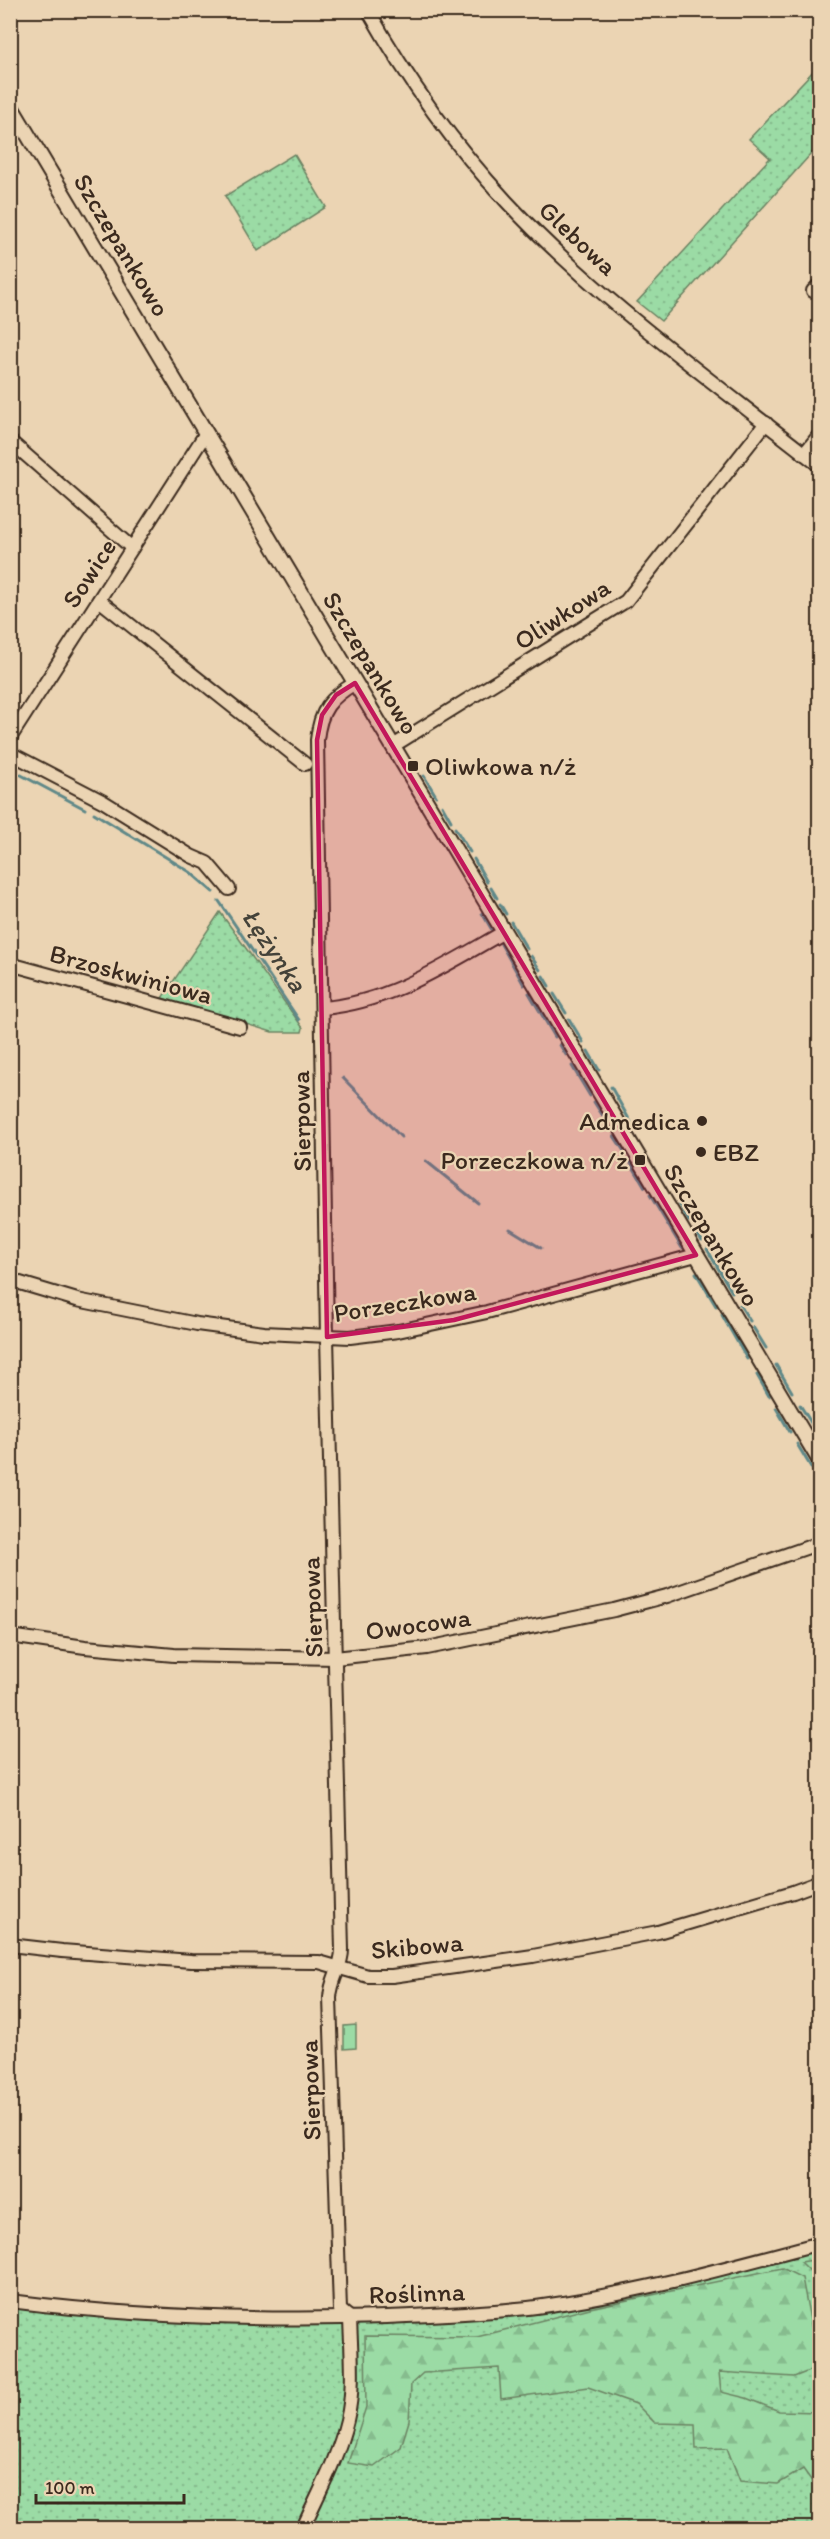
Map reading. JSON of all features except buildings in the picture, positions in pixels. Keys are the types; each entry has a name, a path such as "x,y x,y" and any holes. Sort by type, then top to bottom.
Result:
{"street":[{"name":"Glebowa","path":"368,10 411,79 443,124 507,202 604,294 819,466"},
{"name":"Szczepankowo","path":"10,105 14,120 206,433 819,1461"},
{"name":"Oliwkowa","path":"393,746 626,601 766,423"},
{"name":"Sowice","path":"10,738 206,433"},
{"path":"804,454 819,434"},
{"path":"10,441 132,548"},
{"path":"99,600 304,764"},
{"name":"Sierpowa","path":"303,2529 328,2473 347,2421 352,2381 350,2318 340,2310 330,1998 342,1950 327,1337 317,740 318,725 328,705 336,695 355,683"},
{"path":"10,753 104,802 191,856 207,863 229,889"},
{"path":"322,1008 382,995 403,987 504,932"},
{"name":"Brzoskwiniowa","path":"10,964 240,1027"},
{"name":"Porzeczkowa","path":"10,1280 77,1300 160,1318 264,1333 327,1337 374,1334 454,1320 514,1306 696,1255"},
{"name":"Owocowa","path":"10,1636 85,1647 174,1655 335,1658 450,1644 614,1610 667,1596 819,1544"},
{"name":"Skibowa","path":"10,1945 190,1961 319,1962 368,1976 382,1977 533,1956 686,1925 819,1882"},
{"name":"Roślinna","path":"10,2301 146,2314 350,2318 472,2313 538,2306 722,2269 819,2243"}],"highlighted area":[{"path":"355,683 696,1255 454,1320 327,1337 317,740 322,715 336,695"}],"green space":[{"path":"819,65 819,145 661,321 637,302 770,158 749,139"},
{"path":"294,154 326,207 258,251 225,196"},
{"path":"220,912 303,1028 302,1032 272,1032 162,998"},
{"path":"356,2025 356,2048 344,2049 344,2026"},
{"path":"819,2248 819,2528 307,2528 342,2451 355,2322 496,2316"},
{"path":"820,2259 819,2280 801,2262"},
{"path":"782,2268 802,2278 819,2367 794,2377 719,2372 721,2392 746,2398 779,2411 818,2412 819,2491 803,2469 778,2484 740,2481 727,2448 696,2449 695,2424 655,2423 636,2404 588,2387 501,2399 499,2368 423,2373 411,2384 409,2421 401,2447 374,2467 348,2463 366,2407 365,2336 477,2337 590,2308"},
{"path":"11,2304 349,2321 345,2414 335,2449 298,2528 11,2528"}],"waterway":[{"name":"Łężynka","path":"10,769 85,809"},
{"path":"424,776 436,796"},
{"path":"442,805 451,821"},
{"name":"Łężynka","path":"94,813 190,872 213,892"},
{"path":"455,828 470,852"},
{"path":"474,859 487,882"},
{"path":"491,888 497,898"},
{"name":"Łężynka","path":"219,901 299,1020"},
{"path":"500,904 506,914"},
{"path":"482,913 492,930"},
{"path":"511,922 527,949"},
{"path":"501,944 524,985"},
{"path":"531,956 540,970"},
{"path":"543,976 549,986"},
{"path":"529,993 555,1037"},
{"path":"554,994 566,1013"},
{"path":"569,1019 583,1042"},
{"path":"560,1045 566,1055"},
{"path":"588,1051 599,1070"},
{"path":"572,1066 590,1096"},
{"name":"Łężynka","path":"343,1078 401,1137"},
{"path":"611,1087 634,1128"},
{"path":"594,1102 610,1127"},
{"path":"614,1136 624,1151"},
{"path":"629,1160 645,1187"},
{"name":"Łężynka","path":"426,1161 478,1203"},
{"path":"650,1195 682,1248"},
{"path":"680,1205 689,1221"},
{"name":"Łężynka","path":"510,1229 541,1248"},
{"path":"696,1231 702,1241"},
{"path":"707,1249 732,1292"},
{"path":"696,1273 716,1306"},
{"path":"740,1305 750,1321"},
{"path":"722,1315 747,1359"},
{"path":"753,1327 766,1348"},
{"path":"776,1365 792,1392"},
{"path":"757,1375 769,1396"},
{"path":"800,1405 820,1437"},
{"path":"776,1408 790,1432"},
{"path":"797,1444 820,1482"}],"place":[{"name":"Oliwkowa n/ż","path":"413,766"},
{"name":"Admedica","path":"702,1121"},
{"name":"EBZ","path":"701,1152"},
{"name":"Porzeczkowa n/ż","path":"640,1160"}]}
